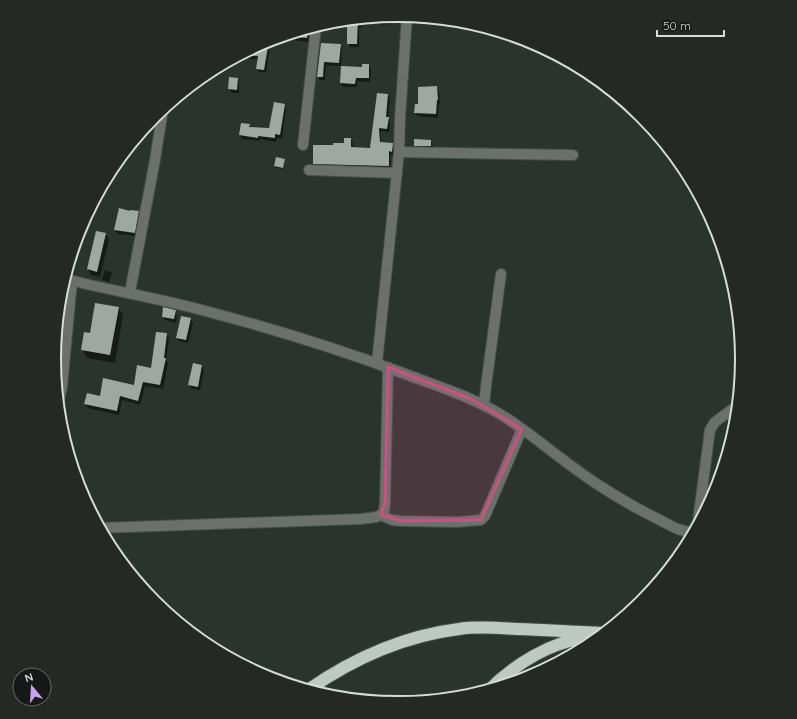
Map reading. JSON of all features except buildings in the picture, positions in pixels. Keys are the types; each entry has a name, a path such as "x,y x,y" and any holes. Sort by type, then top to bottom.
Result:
{"highway":[{"path":"314,686 331,674 379,650 411,639 460,628 596,633"},
{"path":"498,681 514,667 546,649 575,639 590,637"}],"street":[{"path":"377,363 398,173 406,22"},
{"path":"303,145 315,33"},
{"path":"130,292 161,120"},
{"path":"399,152 573,155"},
{"path":"309,170 398,173"},
{"path":"484,405 501,274"},
{"path":"71,280 130,292 208,311 284,333 377,363 454,391 484,405 522,429 596,484 674,528 688,532"},
{"path":"62,384 68,289"},
{"path":"381,515 385,502 388,367"},
{"path":"699,513 710,430 715,422 732,409"},
{"path":"106,528 361,519 381,515 392,520 401,521 457,522 481,520 485,516 522,429"}],"highlighted area":[{"path":"388,367 471,399 522,429 481,520 401,521 381,515 385,502"}]}
